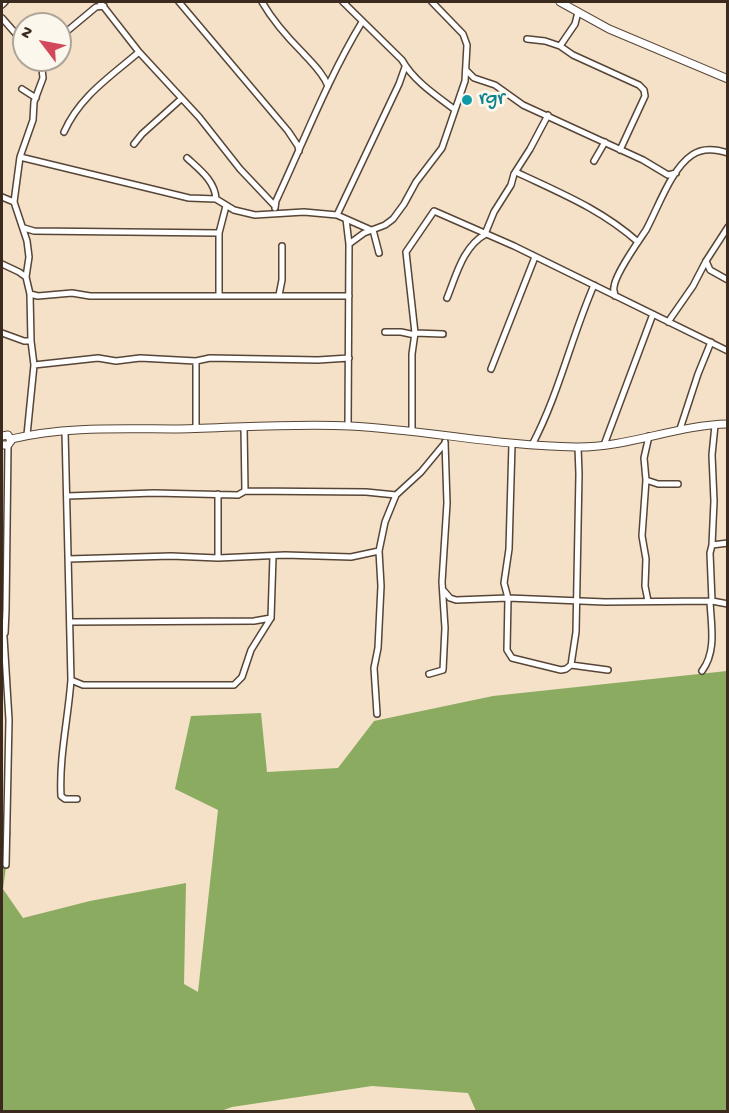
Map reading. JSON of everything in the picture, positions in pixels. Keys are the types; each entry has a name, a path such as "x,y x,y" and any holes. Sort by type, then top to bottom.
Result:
{"street":[{"path":"2,5 5,2"},
{"path":"179,2 288,131 298,146 299,153"},
{"path":"262,2 270,17 328,78"},
{"path":"343,2 402,60 405,67 415,77 454,108"},
{"path":"349,244 357,237 385,225 393,219 404,204 416,182 436,159 442,148 465,81 466,39 432,2"},
{"path":"560,2 609,29 728,79"},
{"path":"72,27 102,4 139,52 199,117 240,170 274,205 276,213"},
{"path":"560,46 575,24 578,12"},
{"path":"575,24 587,17"},
{"path":"2,18 12,29"},
{"path":"274,205 328,86 328,78 362,22"},
{"path":"527,39 560,46 573,55 639,85 644,90 645,96 620,150"},
{"path":"64,132 72,114 80,104 139,52"},
{"path":"337,215 405,67"},
{"path":"466,70 474,78 495,85 523,105 605,142 668,175 671,182"},
{"path":"27,435 34,365 30,294 26,277 28,249 15,202 20,157 33,120 42,72"},
{"path":"399,84 415,77"},
{"path":"465,81 474,78"},
{"path":"22,89 36,98"},
{"path":"134,144 181,99"},
{"path":"447,298 471,246 488,233 493,215 548,115"},
{"path":"594,161 605,142"},
{"path":"615,296 614,286 676,173 687,159 700,151 710,149 728,153"},
{"path":"20,157 189,198 216,199 226,206 255,215 304,212 337,215 372,230 380,253"},
{"path":"187,158 204,174 212,186 216,199"},
{"path":"516,171 562,192 603,215 638,242"},
{"path":"668,175 676,173"},
{"path":"2,197 15,202"},
{"path":"219,295 219,233 226,206"},
{"path":"412,430 412,354 415,334 406,252 434,211 488,233 728,351"},
{"path":"346,219 349,244 348,426"},
{"path":"668,322 728,227"},
{"path":"24,228 34,231 219,233"},
{"path":"279,295 282,280 282,246"},
{"path":"490,369 535,257"},
{"path":"706,261 710,270 728,280"},
{"path":"2,264 26,277"},
{"path":"701,273 710,270"},
{"path":"532,445 548,412 572,338 594,285"},
{"path":"604,290 614,286"},
{"path":"30,294 38,296 72,293 90,296 349,296"},
{"path":"604,445 653,314"},
{"path":"385,332 443,334"},
{"path":"2,333 24,341 31,341"},
{"path":"680,429 711,342"},
{"path":"34,365 98,358 116,362 140,358 196,361 210,358 318,360 349,358"},
{"path":"196,361 196,429"},
{"path":"5,444 27,435 65,431 348,426 412,430 446,439 578,447 604,445 680,429 728,424"},
{"path":"702,671 711,653 710,553 714,483 712,455 715,425"},
{"path":"244,427 245,490"},
{"path":"65,431 70,680 68,718 62,742 61,796 65,799 77,799"},
{"path":"2,436 8,435 5,444 6,610 3,637 9,720 6,865"},
{"path":"648,602 645,586 646,560 642,536 646,480 644,459 649,436"},
{"path":"377,714 374,668 378,648 381,586 379,551 385,522 396,495 421,472 446,439"},
{"path":"429,674 443,670 444,591 442,582 447,504 446,439"},
{"path":"513,444 509,549 504,583 508,598 507,650 512,658 561,670 571,665 575,646 578,447"},
{"path":"646,480 658,484 678,484"},
{"path":"67,496 154,493 238,495 245,490 366,492 396,495"},
{"path":"218,494 218,558"},
{"path":"712,545 728,543"},
{"path":"68,559 316,555 351,557 379,551"},
{"path":"70,680 83,685 234,685 242,677 251,650 271,618 273,556"},
{"path":"444,591 450,598 456,600 508,598 648,602 711,601 728,604"},
{"path":"69,622 254,621 271,618"},
{"path":"571,665 608,670"}],"green space":[{"path":"727,671 727,1111 476,1111 468,1093 372,1086 232,1107 221,1111 2,1112 2,833 11,831 3,889 23,918 90,901 186,883 184,984 198,992 218,810 175,789 191,716 261,713 267,772 338,768 374,721 493,696"}],"place":[{"name":"rgr","path":"467,100"}]}
